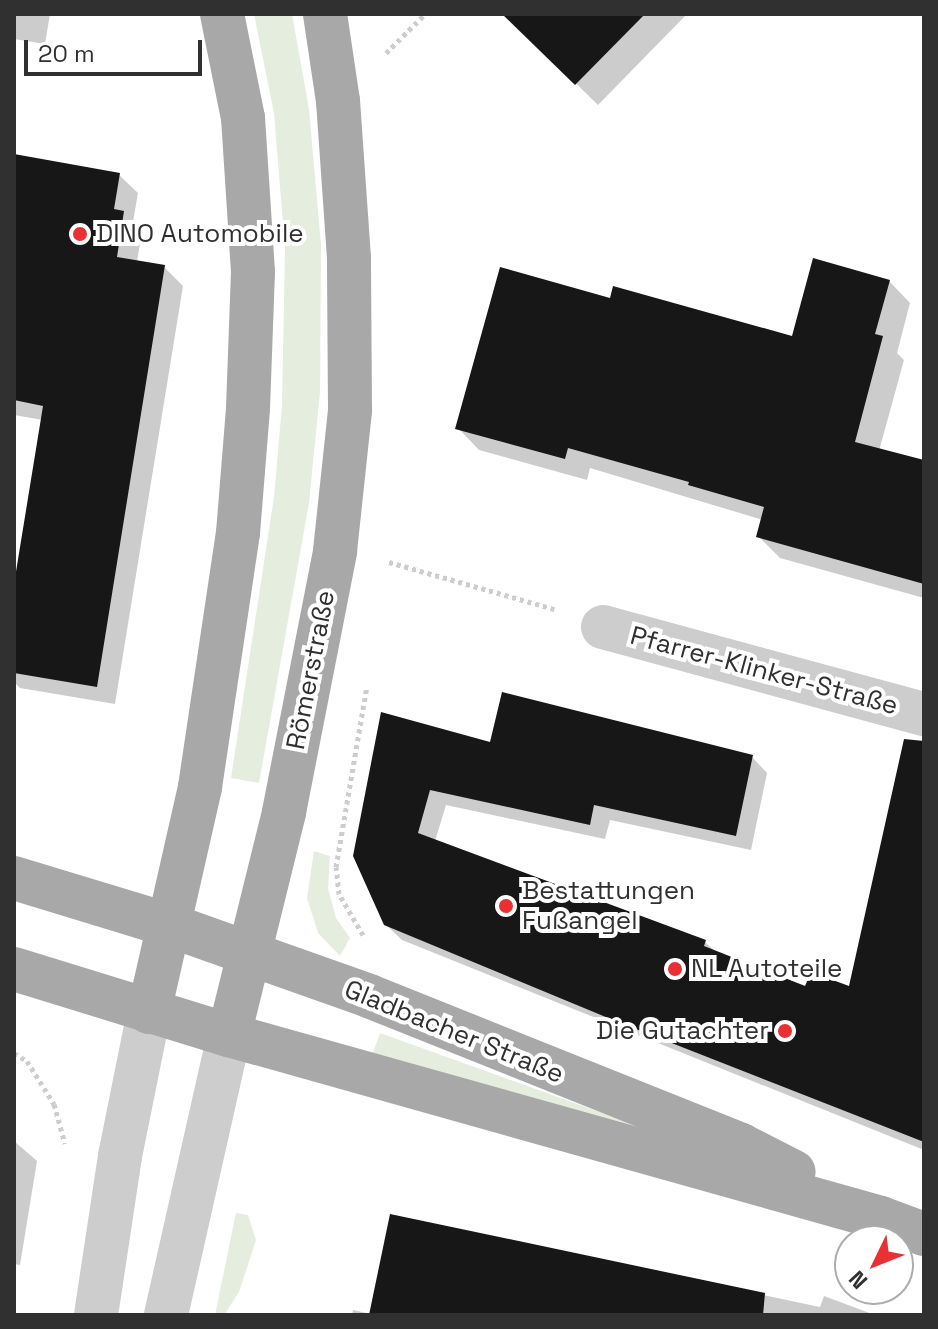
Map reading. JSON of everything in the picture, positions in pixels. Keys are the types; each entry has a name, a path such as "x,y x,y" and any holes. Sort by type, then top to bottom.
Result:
{"main road":[{"path":"149,1012 200,787 238,533 248,408 253,272 243,118 222,14"},
{"name":"Römerstraße","path":"229,1035 284,812 335,551 350,410 349,258 338,101 325,14"},
{"name":"Gladbacher Straße","path":"14,878 169,925 369,996 741,1145 881,1218"},
{"name":"Gladbacher Straße","path":"14,969 149,1012 881,1218 924,1234"}],"street":[{"name":"Pfarrer-Klinker-Straße","path":"603,627 924,714"},
{"path":"96,1315 120,1156 149,1012"},
{"name":"Römerstraße","path":"166,1315 229,1035"}],"path":[{"path":"384,56 425,14"},
{"path":"389,562 529,599 603,627"},
{"path":"14,1053 27,1061 54,1104 67,1150"}],"green space":[{"path":"254,14 292,14 309,109 321,245 320,392 309,503 259,783 231,778 274,497 282,405 285,249 274,113"},
{"path":"314,851 330,856 328,888 336,918 350,938 340,956 318,933 307,898"},
{"path":"380,1033 641,1127 653,1141 370,1061"},
{"path":"236,1213 248,1215 256,1240 239,1292 224,1315 215,1315"}],"building":[{"path":"502,14 645,14 575,85"},
{"path":"14,154 120,173 114,209 124,211 117,257 165,265 97,687 14,673 14,584 43,406 14,400"},
{"path":"813,258 890,280 875,334 883,336 855,442 924,460 924,584 756,537 764,507 688,485 689,482 568,448 565,459 455,429 500,267 610,298 613,286 792,336"},
{"path":"502,692 753,755 736,836 594,805 590,825 430,790 418,833 706,940 704,946 805,986 811,972 849,986 904,739 924,741 924,1142 613,1020 384,925 353,856 381,712 490,742"},
{"path":"390,1214 765,1293 763,1315 369,1315"}],"place":[{"name":"DINO Automobile","path":"80,234"},
{"name":"Bestattungen Fußangel","path":"506,906"},
{"name":"NL Autoteile","path":"675,969"},
{"name":"Die Gutachter","path":"785,1031"}]}
